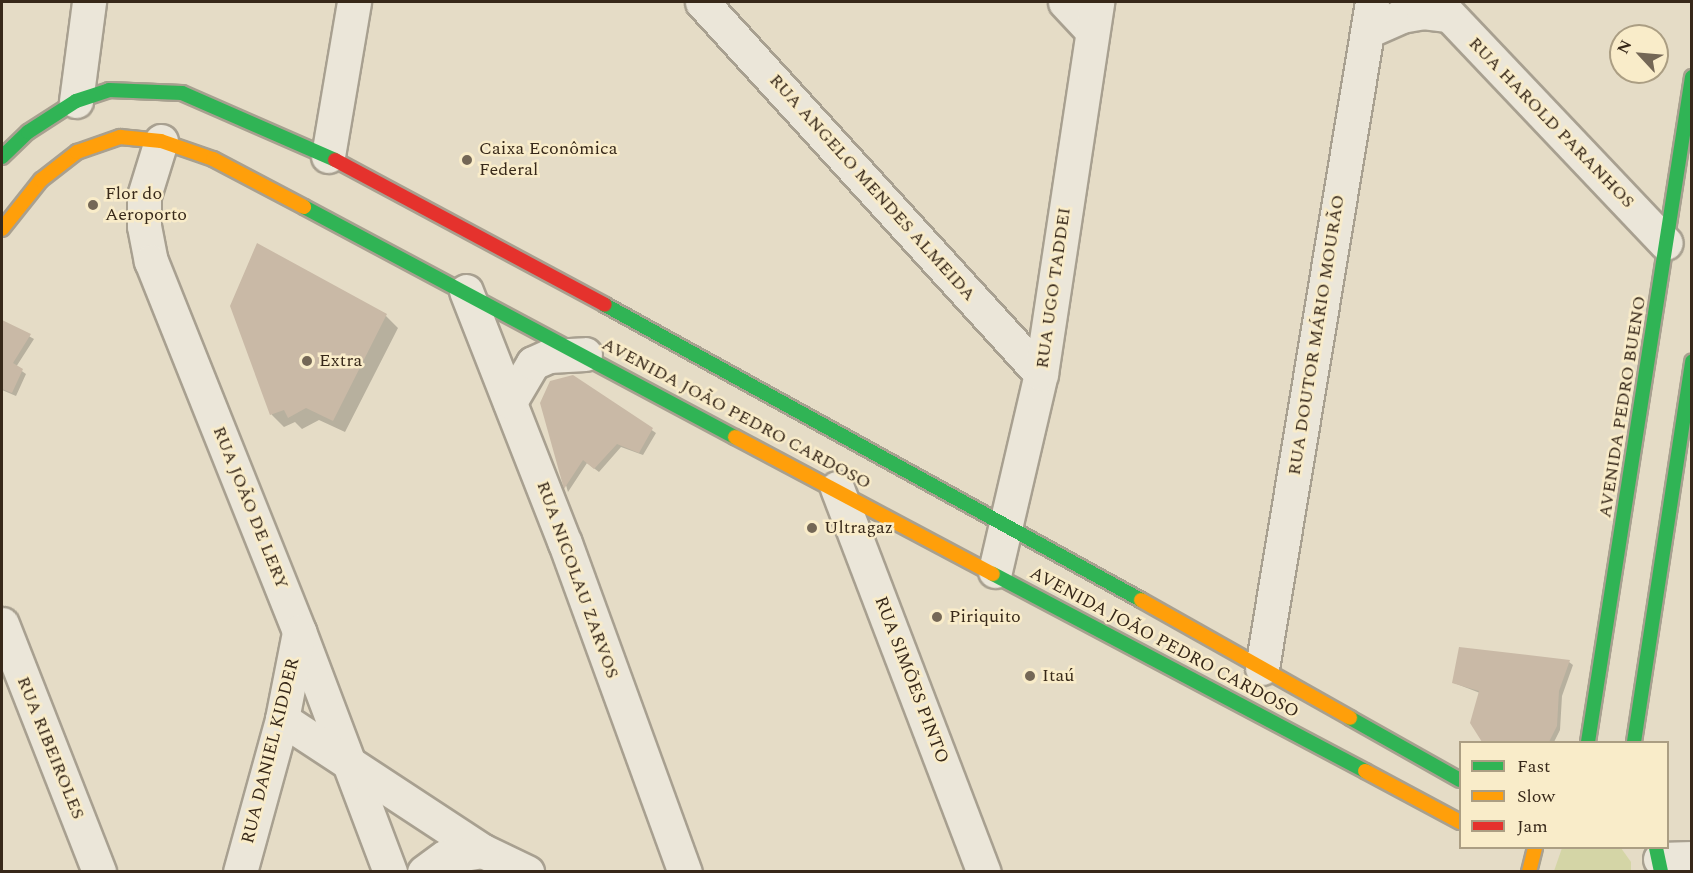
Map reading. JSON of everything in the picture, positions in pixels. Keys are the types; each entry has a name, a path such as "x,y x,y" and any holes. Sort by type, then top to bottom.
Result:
{"main road":[{"name":"AVENIDA PEDRO BUENO","path":"1588,741 1692,77"},
{"name":"AVENIDA JOÃO PEDRO CARDOSO","path":"2,157 28,132 76,101 119,89 182,93 328,156 1007,524 1459,779"},
{"name":"AVENIDA JOÃO PEDRO CARDOSO","path":"2,229 41,180 77,152 120,136 161,141 213,159 995,571 1459,821"},
{"path":"1634,741 1692,361"}],"street":[{"path":"76,101 89,2"},
{"path":"328,156 354,2"},
{"name":"RUA ANGELO MENDES ALMEIDA","path":"702,2 1041,374"},
{"path":"1065,2 1094,16"},
{"path":"1370,16 1412,14 1442,8"},
{"name":"RUA HAROLD PARANHOS","path":"1442,8 1666,243"},
{"name":"RUA UGO TADDEI","path":"995,571 1041,374 1094,16"},
{"name":"RUA DOUTOR MÁRIO MOURÃO","path":"1262,668 1370,16"},
{"name":"RUA JOÃO DE LERY","path":"161,141 144,196 144,226 151,261 300,631 345,760 390,872"},
{"name":"RUA NICOLAU ZARVOS","path":"466,291 510,402 685,872"},
{"path":"510,402 533,363 549,356 585,354"},
{"name":"RUA SIMÕES PINTO","path":"837,488 984,872"},
{"name":"RUA RIBEIROLES","path":"2,624 99,872"},
{"name":"RUA DANIEL KIDDER","path":"240,872 282,719 300,631"},
{"path":"282,719 483,851 527,872"},
{"path":"424,872 445,857 483,851"},
{"path":"1666,862 1692,858"},
{"path":"1666,862 1692,868"}],"green space":[{"path":"1562,849 1622,849 1631,862 1631,871 1554,871"}],"building":[{"name":"Extra","path":"257,243 387,314 333,421 306,408 288,418 284,410 270,415 230,306"},
{"path":"2,320 31,334 13,363 23,369 12,393 2,389"},
{"path":"573,375 653,428 639,453 617,444 594,469 583,460 564,489 540,403 550,381"},
{"path":"1459,647 1570,660 1559,691 1557,726 1550,741 1481,741 1470,723 1479,691 1452,683"}],"traffic: fast":[{"path":"1588,741 1692,77"},
{"path":"2,157 28,132 76,101 109,90 182,93 335,160"},
{"path":"304,207 735,437"},
{"path":"605,305 1141,600"},
{"path":"1634,741 1692,361"},
{"path":"993,574 1365,771"},
{"path":"1350,718 1459,779"},
{"path":"1656,849 1661,872"}],"traffic: slow":[{"path":"2,229 41,180 77,152 120,137 161,141 213,159 304,207"},
{"path":"735,437 993,574"},
{"path":"1141,600 1350,718"},
{"path":"1365,771 1459,821"},
{"path":"1529,872 1535,849"}],"traffic: jam":[{"path":"335,160 605,305"}],"place":[{"name":"Caixa Econômica Federal","path":"467,160"},
{"name":"Flor do Aeroporto","path":"93,205"},
{"name":"Extra","path":"307,361"},
{"name":"Ultragaz","path":"812,528"},
{"name":"Piriquito","path":"937,617"},
{"name":"Itaú","path":"1030,676"}]}
